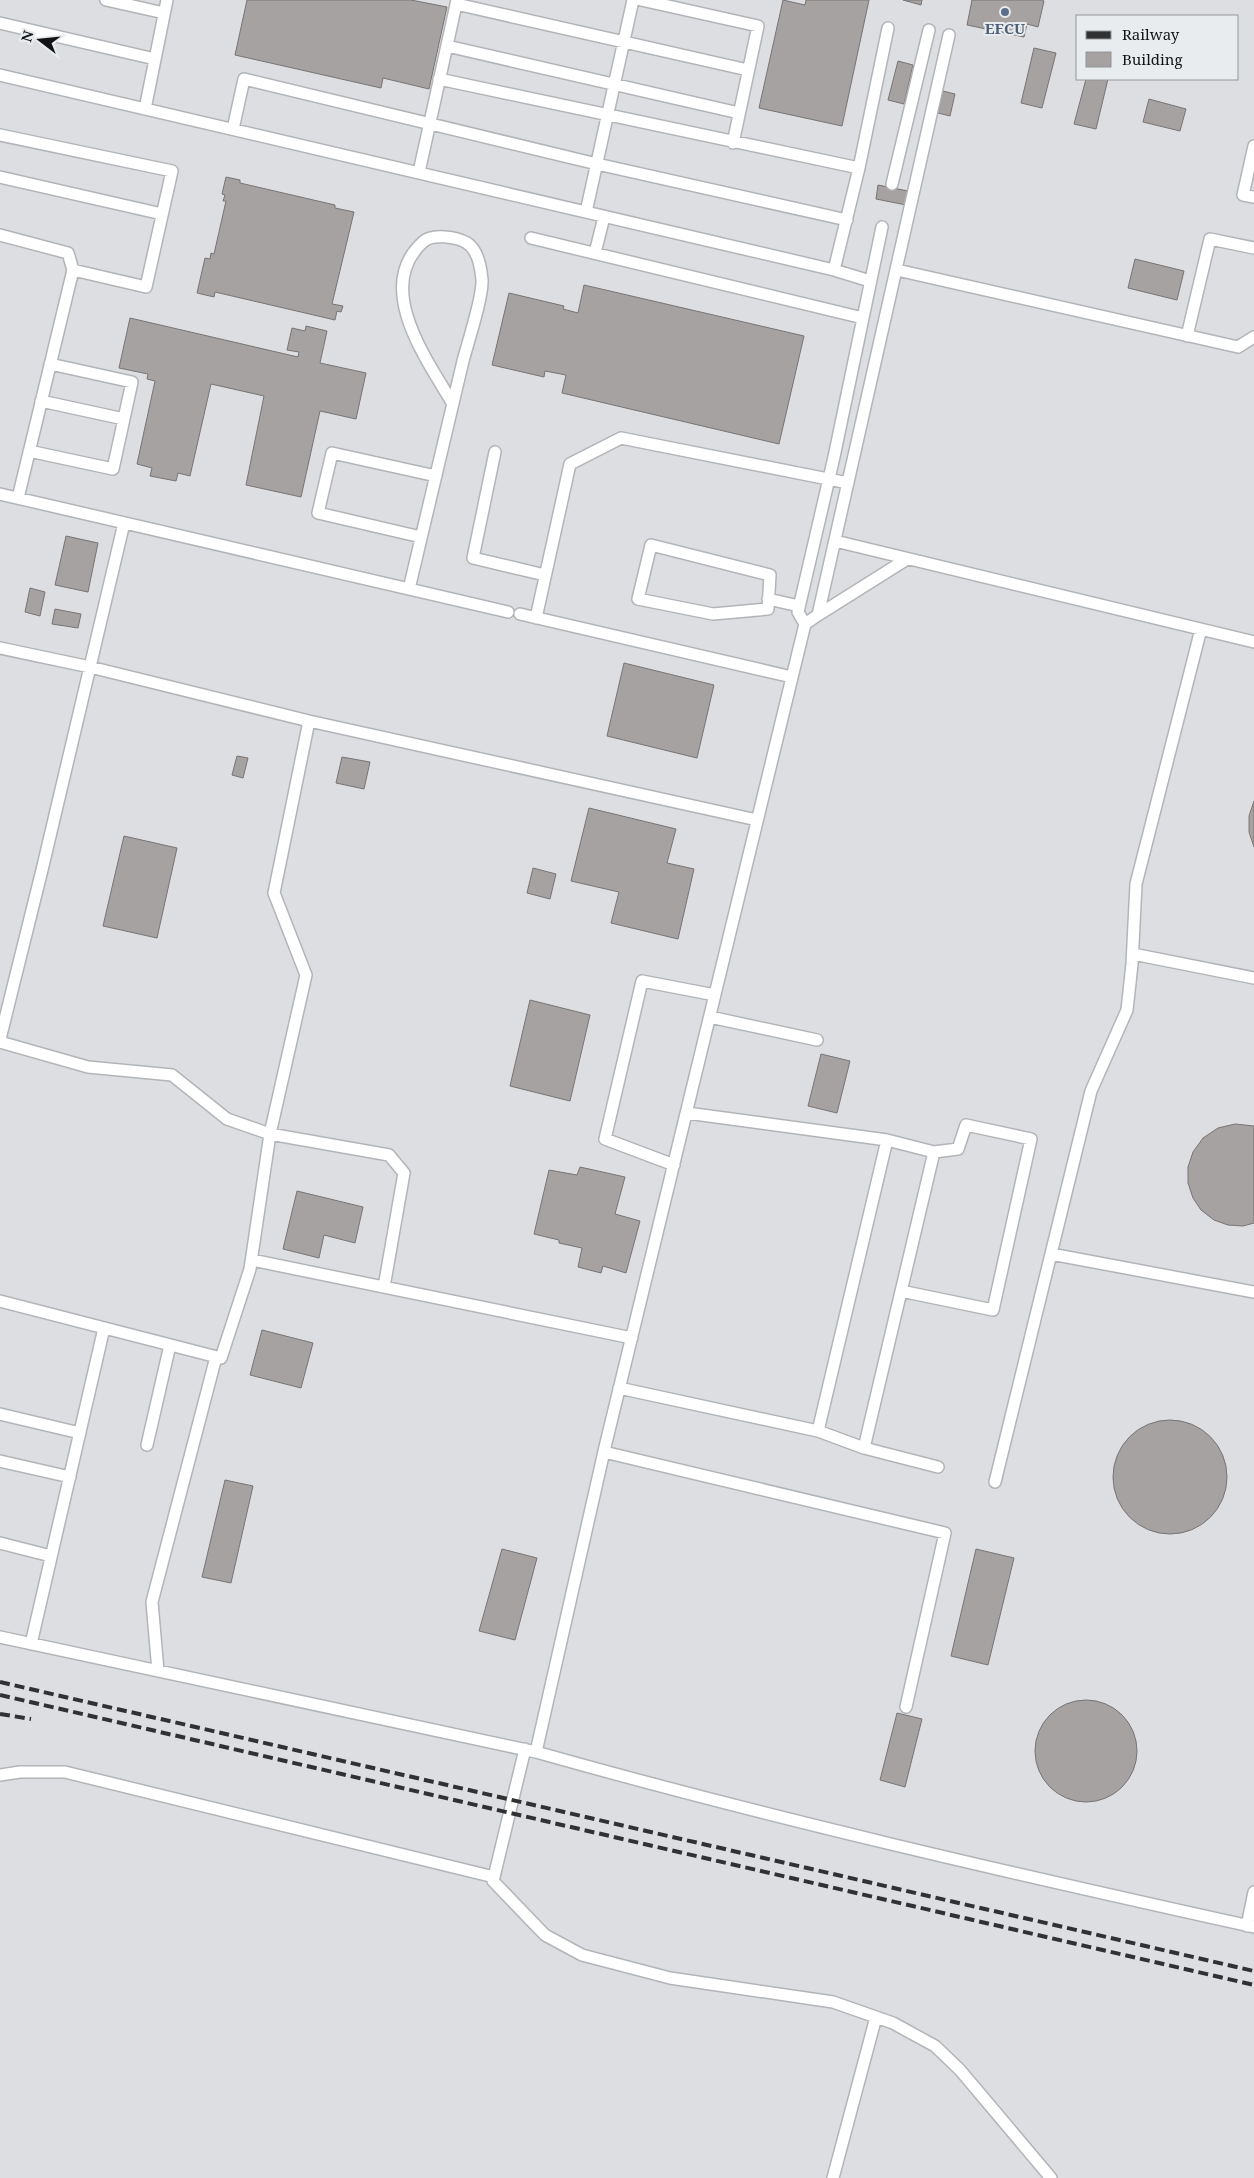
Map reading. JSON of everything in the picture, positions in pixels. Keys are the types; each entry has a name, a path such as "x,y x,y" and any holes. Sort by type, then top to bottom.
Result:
{"lane":[{"path":"106,0 164,13"},
{"path":"144,109 167,0"},
{"path":"586,212 634,0"},
{"path":"641,0 758,26 733,143"},
{"path":"419,172 456,2 748,70"},
{"path":"0,22 155,58"},
{"path":"834,270 859,168 888,28"},
{"path":"892,184 929,30"},
{"path":"818,615 949,35"},
{"path":"447,46 615,83 739,113"},
{"path":"0,75 834,270 870,282"},
{"path":"233,129 244,79 597,164 847,220"},
{"path":"440,79 733,143 859,168"},
{"path":"0,135 172,171 146,287 73,270"},
{"path":"1254,146 1242,195 1254,197"},
{"path":"0,177 162,214"},
{"path":"595,253 604,217"},
{"path":"805,624 798,612 799,606 829,479 882,227"},
{"path":"0,235 68,252 73,270 18,498"},
{"path":"409,589 422,537 482,282 478,258 467,243 449,237 426,239 412,253 403,276 405,308 414,338 453,404"},
{"path":"531,238 863,318"},
{"path":"1187,336 1210,239 1254,248"},
{"path":"897,270 1238,347 1254,337"},
{"path":"29,451 113,469 132,382 50,364"},
{"path":"41,401 124,419"},
{"path":"536,618 570,464 621,438 848,483"},
{"path":"422,537 318,513 332,452 436,476"},
{"path":"495,452 473,558 545,575"},
{"path":"0,494 792,677"},
{"path":"124,523 1,1035 88,1067 172,1074 226,1119 270,1134 389,1155 404,1173 384,1287"},
{"path":"835,542 1254,642"},
{"path":"651,545 770,575 768,599 768,609 714,614 638,599 651,545"},
{"path":"536,1752 604,1452 805,624 907,559"},
{"path":"768,599 799,606"},
{"path":"995,1482 1091,1091 1127,1010 1133,954 1136,884 1201,629"},
{"path":"0,648 90,667 309,721 758,820"},
{"path":"0,1301 221,1358 252,1260 270,1134 306,975 274,893 309,721"},
{"path":"1133,954 1254,978"},
{"path":"674,1164 605,1139 642,981 715,995"},
{"path":"710,1017 817,1040"},
{"path":"687,1113 886,1140 934,1152 958,1149 966,1125 1031,1139 993,1310 901,1291"},
{"path":"818,1430 886,1140"},
{"path":"864,1448 934,1152"},
{"path":"1051,1254 1254,1292"},
{"path":"252,1260 632,1338"},
{"path":"31,1644 104,1328"},
{"path":"147,1445 170,1345"},
{"path":"158,1671 152,1602 216,1357"},
{"path":"620,1388 818,1430 864,1448 938,1467"},
{"path":"0,1414 80,1432"},
{"path":"604,1452 945,1533 906,1707"},
{"path":"0,1461 70,1477"},
{"path":"0,1543 51,1556"},
{"path":"0,1637 536,1752 684,1794 1109,1896 1250,1926 1254,1892"},
{"path":"525,1750 493,1881 545,1935 582,1955 670,1978 833,2002 893,2023 935,2046 960,2070 1052,2178"},
{"path":"0,1775 20,1772 65,1772 494,1876"},
{"path":"833,2178 876,2017"}],"building":[{"path":"247,0 411,0 447,7 429,89 383,78 381,88 235,55"},
{"path":"783,0 805,5 806,0 869,0 842,126 759,108"},
{"path":"903,0 922,0 921,5"},
{"name":"EFCU","path":"972,0 1044,1 1038,27 1027,24 1024,37 967,25"},
{"path":"1034,48 1056,53 1042,108 1021,103"},
{"path":"898,61 913,65 904,104 888,100"},
{"path":"1086,80 1108,80 1096,129 1074,124"},
{"path":"943,91 955,94 950,116 938,113"},
{"path":"1149,99 1186,109 1180,131 1143,122"},
{"path":"226,177 240,180 240,183 335,205 335,208 354,212 332,304 343,306 341,312 337,311 335,320 215,292 214,297 197,293 205,258 210,259 211,253 214,254 226,201 223,201 225,195 222,194"},
{"path":"878,185 908,191 906,205 876,199"},
{"path":"1135,259 1184,271 1177,300 1128,288"},
{"path":"584,285 804,336 779,444 562,393 566,375 545,371 544,377 492,365 509,293 564,306 563,309 578,313"},
{"path":"130,318 298,357 299,352 287,350 292,328 305,331 306,326 327,331 320,363 366,373 356,419 320,411 301,497 246,485 264,396 211,384 190,476 178,473 176,481 150,476 152,468 137,464 155,381 147,379 148,374 119,368"},
{"path":"66,536 98,543 88,592 55,585"},
{"path":"30,588 45,592 40,616 25,612"},
{"path":"55,609 81,614 78,628 52,624"},
{"path":"624,663 714,685 697,758 607,736"},
{"path":"237,756 248,758 243,778 232,775"},
{"path":"342,757 370,762 364,789 336,783"},
{"path":"1254,801 1254,847 1249,832 1249,816"},
{"path":"589,808 676,829 667,863 694,869 678,939 611,923 619,892 571,881"},
{"path":"124,836 177,848 157,938 103,926"},
{"path":"533,868 556,874 550,899 527,893"},
{"path":"530,1000 590,1015 570,1101 510,1086"},
{"path":"821,1054 850,1061 837,1113 808,1106"},
{"path":"1235,1124 1254,1126 1254,1223 1243,1226 1228,1225 1214,1220 1201,1210 1193,1198 1188,1183 1188,1167 1193,1152 1203,1138 1218,1128"},
{"path":"580,1167 625,1177 615,1214 640,1221 626,1273 603,1266 601,1273 578,1267 582,1248 559,1243 559,1240 534,1234 549,1170 577,1175"},
{"path":"297,1191 363,1207 355,1243 324,1235 319,1258 283,1249"},
{"path":"262,1330 313,1343 301,1388 250,1375"},
{"path":"1170,1420 1192,1424 1202,1429 1218,1445 1223,1455 1227,1477 1223,1499 1218,1509 1202,1525 1192,1530 1170,1534 1148,1530 1138,1525 1122,1509 1117,1499 1113,1477 1117,1455 1122,1445 1138,1429 1148,1424"},
{"path":"225,1480 253,1486 231,1583 202,1577"},
{"path":"502,1549 537,1558 515,1640 479,1631"},
{"path":"976,1549 1014,1558 988,1665 951,1656"},
{"path":"1086,1700 1105,1704 1122,1715 1133,1732 1137,1751 1133,1770 1122,1787 1105,1798 1086,1802 1067,1798 1050,1787 1039,1770 1035,1751 1039,1732 1050,1715 1067,1704"},
{"path":"897,1713 922,1719 905,1787 880,1780"}],"railway":[{"path":"0,1682 1254,1971"},
{"path":"0,1695 1254,1985"},
{"path":"0,1714 31,1719"}],"place":[{"name":"EFCU","path":"1005,12"}]}
